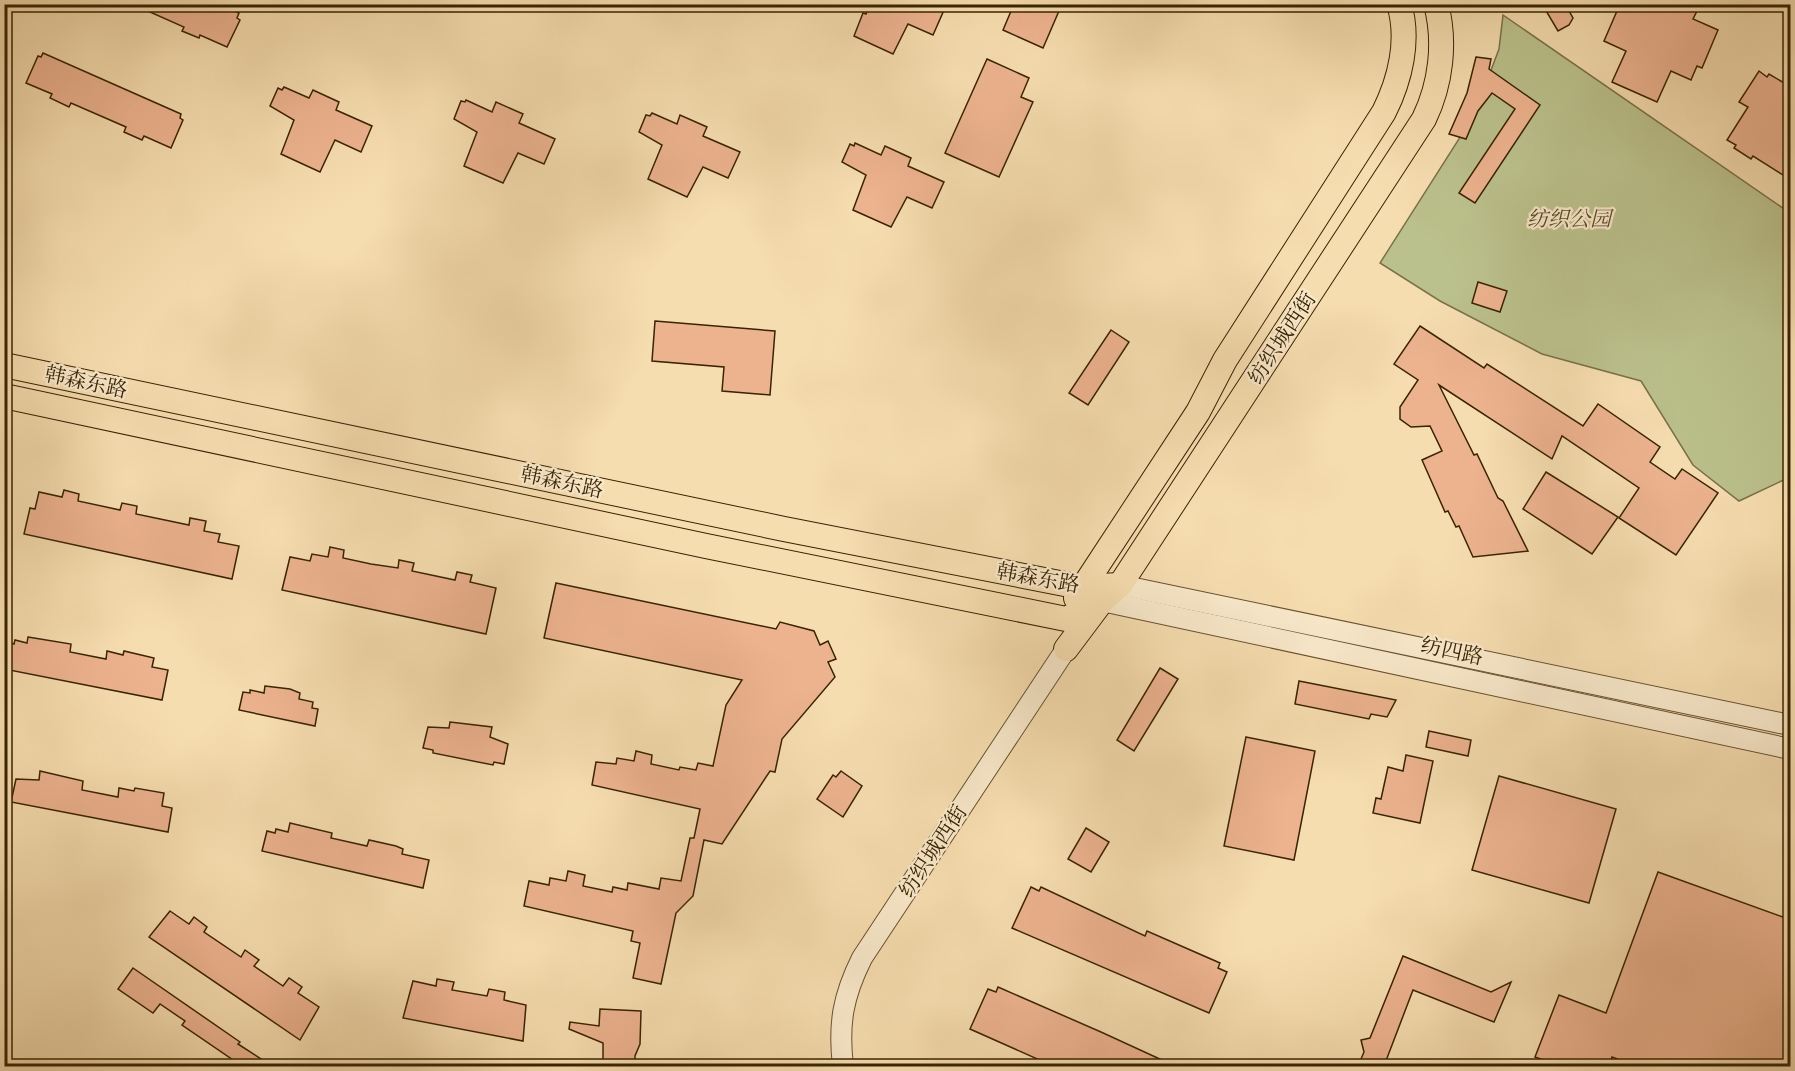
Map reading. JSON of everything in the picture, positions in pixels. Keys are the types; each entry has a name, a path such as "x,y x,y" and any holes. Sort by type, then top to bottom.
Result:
{"main road":[{"name":"纺织城西街","path":"1066,649 1066,619 1080,587 1115,541 1198,412 1225,360 1384,112 1393,94 1404,44 1399,4"},
{"name":"纺织城西街","path":"1066,649 1102,601 1120,585 1424,119 1431,104 1440,59 1442,27 1436,4"},
{"name":"韩森东路","path":"4,365 784,529 1080,587 1120,585"},
{"name":"韩森东路","path":"4,396 706,546 1066,619 1102,601"}],"street":[{"name":"纺四路","path":"1120,585 1791,725"},
{"name":"纺四路","path":"1102,601 1791,749"},
{"name":"纺织城西街","path":"843,1066 839,1035 847,990 862,958 1066,649"}],"green space":[{"name":"纺织公园","path":"1503,15 1790,213 1790,477 1739,501 1693,465 1641,381 1542,354 1440,301 1380,263 1459,139 1482,94 1499,49"}],"building":[{"path":"132,4 219,5 239,13 237,18 240,20 227,47 200,35 199,38 182,31 184,27"},
{"path":"870,4 931,4 944,10 933,35 908,24 893,54 854,36 863,13 866,14"},
{"path":"1014,4 1062,4 1043,48 1003,30"},
{"path":"1542,4 1565,4 1573,18 1569,25 1558,31"},
{"path":"1620,4 1683,4 1697,11 1693,19 1718,30 1702,68 1697,66 1691,80 1671,71 1657,102 1612,82 1626,51 1604,41"},
{"path":"43,53 181,114 180,118 183,120 171,148 144,136 142,140 124,132 126,127 71,103 69,107 50,98 52,94 26,83 38,56 41,57"},
{"path":"1476,57 1491,59 1489,69 1540,105 1475,203 1459,193 1515,109 1492,93 1478,111 1466,139 1449,134 1467,93"},
{"path":"987,59 1029,78 1021,97 1033,102 999,177 945,153"},
{"path":"1759,71 1791,87 1791,180 1753,156 1751,159 1734,148 1736,145 1727,140 1748,107 1739,102"},
{"path":"284,87 309,98 313,90 339,102 336,110 372,126 361,152 335,140 320,172 281,154 294,120 270,106 278,88 282,90"},
{"path":"466,100 492,112 496,102 523,114 519,123 555,139 544,164 518,153 503,183 464,166 477,132 454,119 461,101"},
{"path":"652,113 677,124 680,115 707,127 703,136 740,152 728,178 703,167 687,197 648,179 662,145 639,132 646,115 650,116"},
{"path":"855,143 881,155 885,146 911,158 908,166 944,182 932,208 907,197 891,227 853,210 866,175 842,162 850,144 854,146"},
{"path":"1478,282 1507,291 1500,312 1472,303"},
{"path":"655,321 775,331 770,395 722,391 724,367 652,361"},
{"path":"1420,326 1484,368 1487,364 1583,426 1598,404 1660,447 1650,462 1675,479 1682,469 1718,493 1676,555 1619,518 1639,488 1562,436 1552,459 1439,385 1474,455 1477,454 1498,498 1503,501 1528,551 1473,557 1459,526 1456,527 1448,511 1445,512 1422,460 1442,451 1430,426 1411,427 1400,419 1400,407 1418,380 1394,364"},
{"path":"1111,330 1129,342 1088,405 1069,393"},
{"path":"1546,472 1618,517 1592,554 1523,509"},
{"path":"64,490 79,494 78,501 120,510 122,503 137,506 136,514 189,525 190,518 206,521 204,531 220,534 218,542 239,546 232,579 24,534 30,508 35,509 39,492 62,497"},
{"path":"330,547 344,550 343,558 398,568 399,560 414,563 412,571 455,580 457,572 472,575 470,582 496,588 486,634 282,590 290,557 310,561 312,554 328,557"},
{"path":"556,583 776,629 780,622 814,631 820,645 828,641 836,659 828,662 835,677 782,739 775,772 770,771 722,844 704,840 693,896 676,913 661,984 633,978 640,943 631,941 633,931 524,906 529,881 549,885 550,878 566,881 568,871 585,875 583,886 612,892 613,887 627,890 628,883 659,889 661,878 681,881 690,838 694,838 700,809 592,785 596,762 616,764 617,758 634,761 636,751 652,755 651,764 679,770 680,767 696,770 698,763 713,766 726,705 742,680 544,638"},
{"path":"28,637 71,644 70,652 106,659 107,651 123,655 124,651 154,658 152,667 168,670 162,700 4,669 7,642 14,644 15,640 27,643"},
{"path":"1160,668 1178,679 1134,751 1117,740"},
{"path":"1299,681 1396,700 1387,717 1371,714 1369,719 1295,704"},
{"path":"265,686 290,689 300,693 299,699 313,702 312,708 318,709 315,726 239,710 243,692 250,693 250,690 264,693"},
{"path":"450,722 492,727 490,737 508,744 504,764 494,762 493,765 433,753 433,750 423,748 428,727 449,728"},
{"path":"1429,731 1471,740 1468,756 1426,747"},
{"path":"1246,737 1315,751 1294,860 1224,846"},
{"path":"1406,755 1433,761 1420,823 1373,813 1376,798 1381,799 1388,767 1403,771"},
{"path":"40,771 83,781 82,790 118,797 119,788 164,793 162,806 172,808 168,832 11,802 16,779 39,780"},
{"path":"841,771 862,786 843,817 817,799 833,775 836,777"},
{"path":"1499,776 1616,809 1589,903 1472,870"},
{"path":"290,823 332,833 331,838 367,846 369,840 396,846 403,849 402,854 429,860 423,888 262,851 267,831 275,833 276,829 288,832"},
{"path":"1086,828 1109,842 1091,872 1068,859"},
{"path":"1658,872 1791,920 1791,1066 1637,1066 1612,1057 1609,1066 1560,1066 1535,1057 1559,995 1606,1013"},
{"path":"1031,887 1039,891 1041,887 1145,936 1147,931 1220,963 1218,968 1227,972 1209,1013 1012,928"},
{"path":"170,911 189,924 194,917 207,927 204,932 241,957 245,950 259,960 254,966 283,986 289,978 302,987 298,993 319,1007 300,1040 149,937"},
{"path":"1403,956 1491,992 1511,982 1494,1022 1413,990 1384,1066 1358,1066 1364,1052 1361,1040 1370,1038"},
{"path":"133,968 272,1066 229,1066 233,1060 182,1025 185,1021 160,1004 153,1013 118,989"},
{"path":"437,979 454,982 452,990 487,996 489,989 505,992 504,1000 526,1005 523,1041 403,1018 413,981 436,986"},
{"path":"998,987 1175,1066 1053,1066 970,1029 988,989 996,992"},
{"path":"600,1009 641,1011 640,1044 635,1056 635,1066 603,1066 603,1043 569,1029 570,1022 599,1026"}]}
